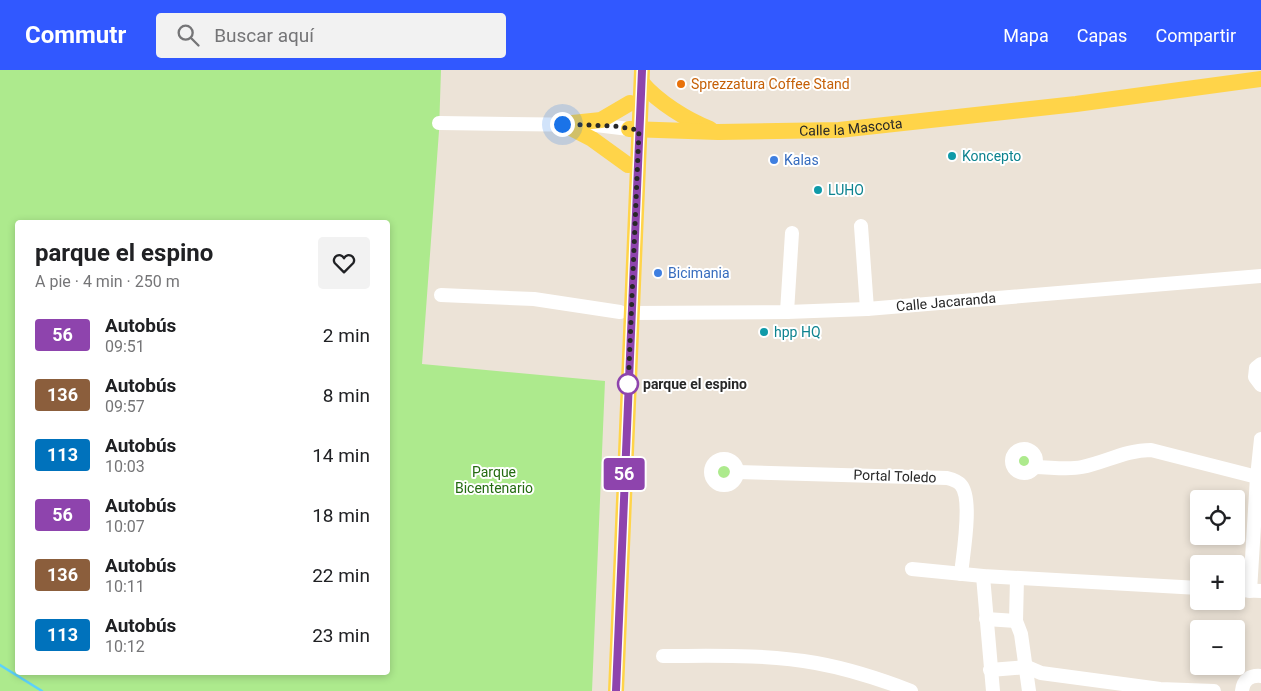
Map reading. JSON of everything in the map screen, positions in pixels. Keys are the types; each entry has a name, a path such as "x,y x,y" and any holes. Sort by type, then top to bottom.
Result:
{"main road":[{"path":"631,70 630,103 634,130"},
{"path":"606,691 634,130 642,77"},
{"path":"642,77 659,99 689,119 718,132"},
{"name":"Calle la Mascota","path":"634,130 718,132 840,130 1076,104 1261,79"},
{"path":"562,124 601,120 630,103"},
{"path":"562,124 633,159"},
{"path":"633,159 657,139 679,131"},
{"path":"616,691 626,313"}],"street":[{"name":"Calle la Mascota","path":"440,123 596,125 634,130"},
{"path":"862,226 867,308"},
{"path":"787,312 792,233"},
{"name":"Calle Jacaranda","path":"441,295 534,299 626,313 787,312 867,308 1261,276"},
{"path":"1261,364 1256,368 1255,376 1261,385"},
{"path":"1249,591 1261,439"},
{"path":"1035,467 1081,468 1140,450 1151,450 1257,477"},
{"name":"Portal Toledo","path":"737,472 947,478 960,483 966,493 967,519 961,574"},
{"path":"912,569 983,576 1190,588"},
{"path":"983,576 993,691"},
{"path":"1017,578 1016,621 1021,634 1029,691"},
{"path":"986,619 1016,621"},
{"path":"663,656 736,657 814,663 854,671 911,691"},
{"path":"990,670 1027,667 1041,673 1151,688 1214,691"},
{"path":"1242,691 1247,679 1251,676 1261,676"}],"green space":[{"name":"Parque Bicentenario","path":"0,70 441,70 439,131 422,364 605,381 592,691 0,691"},
{"path":"1024,454 1029,456 1031,461 1029,466 1024,468 1019,466 1017,461 1019,456"},
{"path":"723,464 728,466 730,471 728,476 723,478 718,476 716,471 718,466"}],"waterway":[{"path":"0,665 15,674"},
{"path":"16,675 42,691"}],"bus line":[{"name":"56","path":"616,691 642,70"}],"place":[{"name":"Sprezzatura Coffee Stand","path":"681,84"},
{"name":"Koncepto","path":"952,156"},
{"name":"Kalas","path":"774,160"},
{"name":"LUHO","path":"818,190"},
{"name":"Bicimania","path":"658,273"},
{"name":"hpp HQ","path":"764,332"},
{"name":"parque el espino","path":"628,384"}],"route":[{"path":"562,124 614,126 639,130 628,391 628,384"}]}
